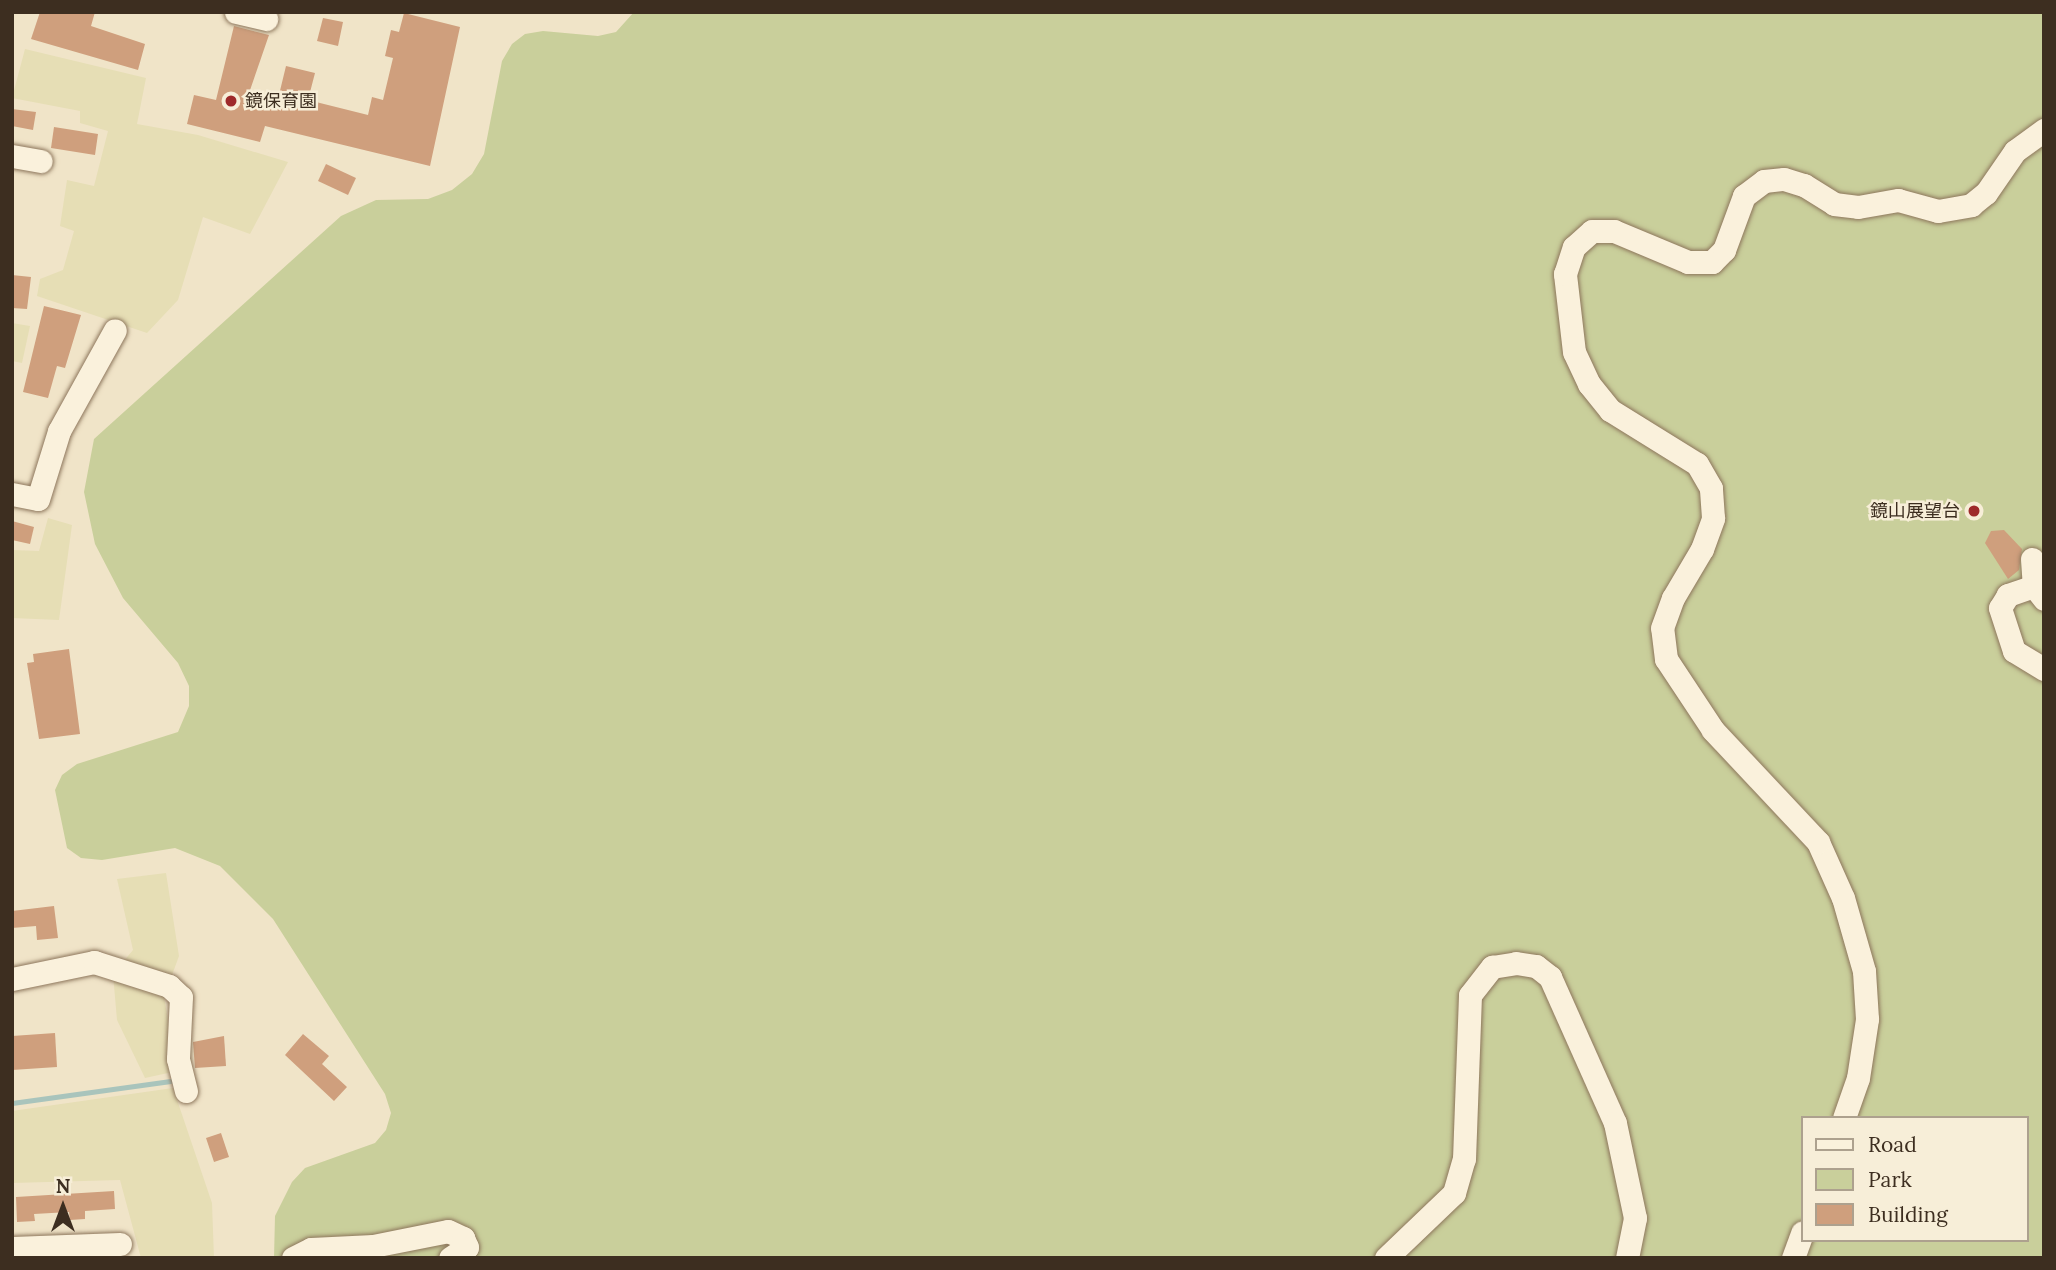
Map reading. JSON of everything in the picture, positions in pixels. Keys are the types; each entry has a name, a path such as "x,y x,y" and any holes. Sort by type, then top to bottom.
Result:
{"street":[{"path":"236,12 266,19"},
{"path":"1845,1116 1858,1079 1867,1018 1864,971 1843,898 1818,842 1713,730 1665,659 1662,628 1673,598 1702,549 1713,518 1711,488 1696,464 1610,411 1589,384 1574,352 1565,274 1574,247 1592,231 1614,231 1688,262 1712,262 1724,250 1744,196 1764,181 1784,179 1804,184 1834,204 1858,207 1898,200 1938,211 1971,205 1986,192 2015,151 2044,130"},
{"path":"12,156 41,161"},
{"path":"12,494 38,499 59,431 115,330"},
{"path":"2032,559 2039,592 2008,595 2000,608 2014,651 2044,669"},
{"path":"12,979 94,962 169,986 181,998 178,1059 186,1091"},
{"path":"1386,1258 1454,1193 1464,1160 1470,995 1492,967 1516,963 1536,966 1550,977 1615,1123 1635,1219 1627,1258"},
{"path":"293,1258 311,1249 373,1246 447,1231 463,1238 467,1247 450,1258"},
{"path":"1793,1258 1800,1239"},
{"path":"12,1248 120,1244"}],"shaded area":[{"path":"25,49 146,78 137,124 198,135 288,162 250,234 203,217 178,300 147,333 37,296 40,279 63,270 74,231 60,226 67,180 94,186 108,131 80,123 80,111 12,98"},
{"path":"12,323 30,326 22,363 12,361"},
{"path":"48,518 72,525 59,620 12,618 12,550 39,551"},
{"path":"166,873 179,956 164,997 177,1071 145,1078 117,1020 113,974 133,950 117,879"},
{"path":"173,1088 212,1203 214,1258 141,1258 120,1180 12,1183 12,1111"}],"green space":[{"path":"634,12 2044,12 2044,1258 274,1258 275,1216 292,1182 305,1168 375,1143 386,1130 391,1113 385,1094 273,919 220,866 175,848 102,860 81,858 67,848 55,790 62,775 77,764 178,732 189,706 189,686 178,663 123,598 95,544 84,492 94,439 341,216 376,200 428,199 452,190 472,174 484,154 502,61 512,44 525,34 543,31 598,36 616,32"}],"building":[{"path":"40,12 95,12 91,26 145,44 138,70 31,39"},
{"path":"404,13 460,27 430,166 265,126 260,142 187,124 194,95 216,100 234,26 269,35 248,96 277,103 286,66 315,73 308,100 368,115 372,97 383,100 393,58 385,56 391,30 399,32"},
{"path":"323,18 343,22 338,46 317,41"},
{"path":"12,109 36,112 33,130 12,126"},
{"path":"54,127 98,134 95,155 51,148"},
{"path":"326,164 356,178 348,195 318,181"},
{"path":"12,275 31,277 27,309 12,308"},
{"path":"44,306 81,315 65,368 57,366 48,398 23,392"},
{"path":"12,521 34,527 30,544 12,540"},
{"path":"2004,530 2022,549 2019,570 2008,579 1985,543 1991,531"},
{"path":"69,649 80,734 39,739 27,663 34,662 33,654"},
{"path":"54,906 58,938 37,940 36,926 12,928 12,911"},
{"path":"55,1033 57,1067 12,1070 12,1036"},
{"path":"303,1034 329,1056 322,1064 347,1087 334,1101 285,1055"},
{"path":"224,1036 226,1066 195,1068 193,1042"},
{"path":"221,1133 229,1157 214,1162 206,1138"},
{"path":"114,1191 115,1209 85,1211 85,1219 70,1220 69,1212 34,1214 35,1221 17,1222 16,1197"}],"waterway":[{"path":"12,1103 170,1081"}],"place":[{"name":"鏡保育園","path":"231,101"},
{"name":"鏡山展望台","path":"1974,511"}]}
